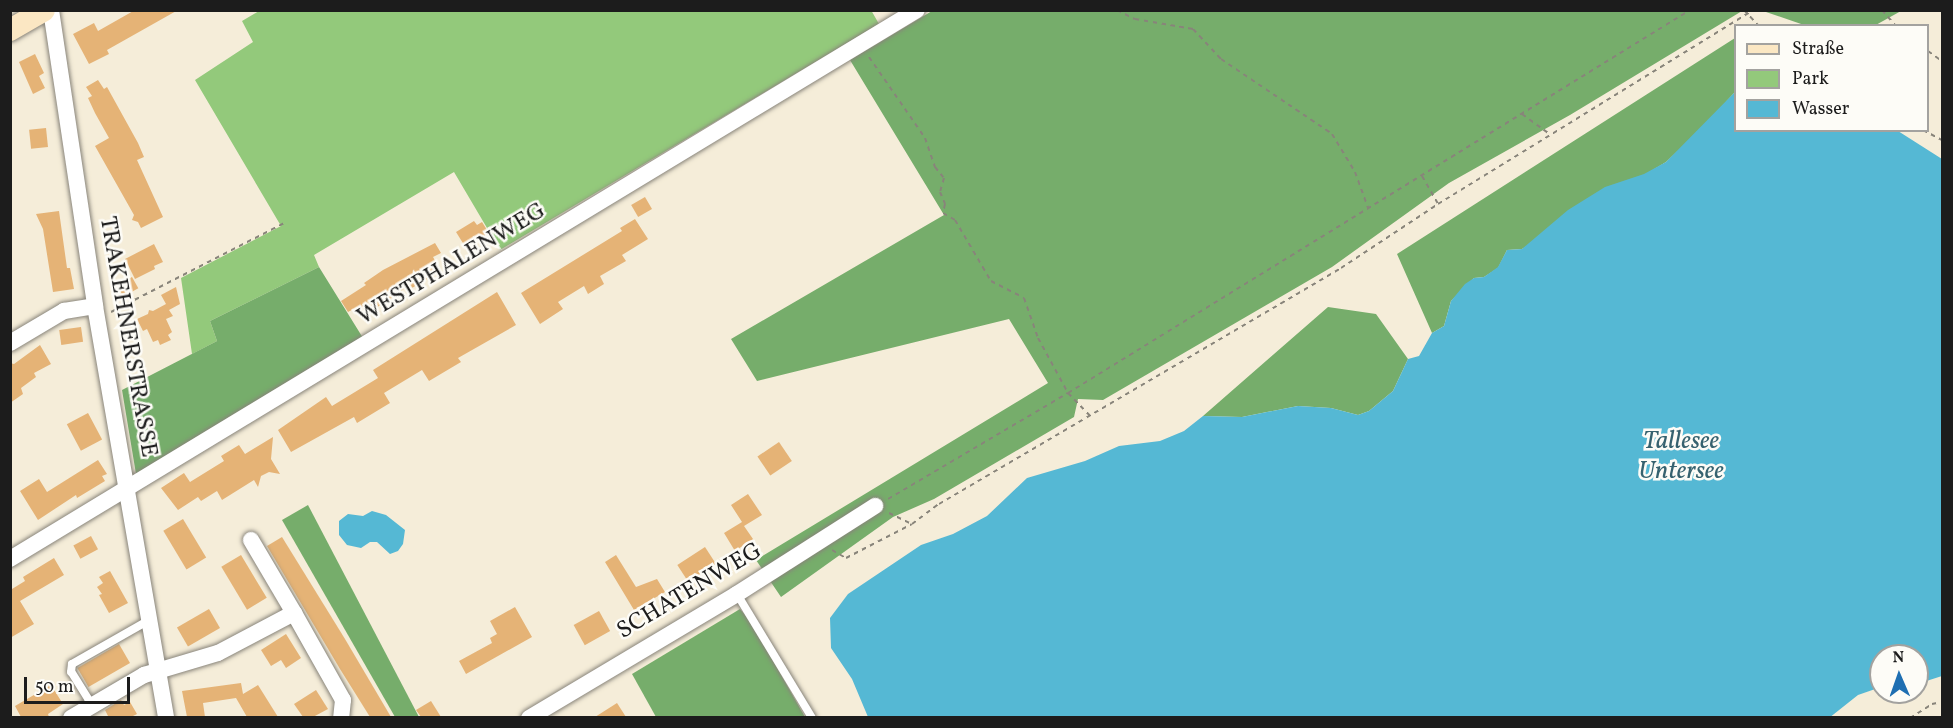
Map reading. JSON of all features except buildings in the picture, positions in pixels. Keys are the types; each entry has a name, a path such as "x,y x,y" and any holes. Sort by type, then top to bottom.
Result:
{"street":[{"path":"10,30 44,10"},
{"name":"TRAKEHNERSTRASSE","path":"51,10 95,310 166,717"},
{"name":"WESTPHALENWEG","path":"10,560 917,10"},
{"path":"10,343 64,311 95,310"},
{"name":"SCHATENWEG","path":"529,717 737,594 875,506"},
{"path":"251,540 343,700 341,717"},
{"path":"71,717 144,675 218,653 294,613"}],"lane":[{"path":"737,594 812,717"},
{"path":"92,705 71,672 72,664 149,620"}],"path":[{"path":"1117,10 1135,20 1193,29 1221,59 1332,134 1355,172 1368,208"},
{"path":"875,506 1068,393 1690,10"},
{"path":"1744,10 1746,15 1757,24"},
{"path":"846,558 912,524 939,504 1341,268 1438,204 1753,10"},
{"path":"1882,10 1894,24"},
{"path":"860,45 925,138 935,167 944,178 940,192 945,204 943,213 955,220 990,281 1024,298 1038,338 1053,361 1068,393 1090,416"},
{"path":"1929,52 1942,61"},
{"path":"1522,114 1551,135"},
{"path":"1927,132 1942,140"},
{"path":"1422,176 1438,204"},
{"path":"95,310 114,311 284,223"},
{"path":"875,506 912,524"},
{"path":"1910,717 1932,704 1942,702"}],"green space":[{"path":"871,10 879,24 500,250 454,172 314,255 319,267 210,321 217,341 192,354 181,278 281,226 195,80 253,42 242,21 259,11"},
{"path":"932,11 1742,11 1570,115 1449,183 1332,267 1103,400 1078,399 1074,417 934,499 893,517 781,597 756,560 1048,383 1009,319 757,381 731,339 944,215 850,60"},
{"path":"1763,11 1901,11 1878,24 1801,24"},
{"path":"1734,39 1734,93 1698,132 1666,162 1522,249 1507,250 1498,268 1484,277 1474,278 1451,301 1444,326 1432,333 1397,254"},
{"path":"319,267 363,338 136,474 122,390 217,341 210,321"},
{"path":"1328,307 1376,314 1408,359 1393,391 1369,411 1358,415 1331,408 1298,406 1242,417 1203,416"},
{"path":"308,505 419,717 395,717 282,520"},
{"path":"740,609 751,622 805,717 656,717 632,674"}],"water":[{"name":"Tallesee Untersee","path":"1734,93 1734,132 1900,132 1942,159 1942,676 1929,680 1929,644 1869,644 1869,691 1858,695 1829,718 868,717 852,679 831,648 830,618 848,594 921,545 953,534 987,516 1027,478 1085,461 1119,446 1160,441 1184,431 1203,416 1242,417 1298,406 1331,408 1358,415 1369,411 1393,391 1408,359 1419,356 1432,333 1444,326 1451,301 1465,284 1474,278 1484,277 1498,267 1507,250 1522,249 1568,210 1605,187 1644,174 1666,162"},
{"path":"372,511 386,515 405,530 403,544 398,551 390,554 377,542 370,542 361,548 347,545 339,535 339,521 348,514 363,516"}]}
